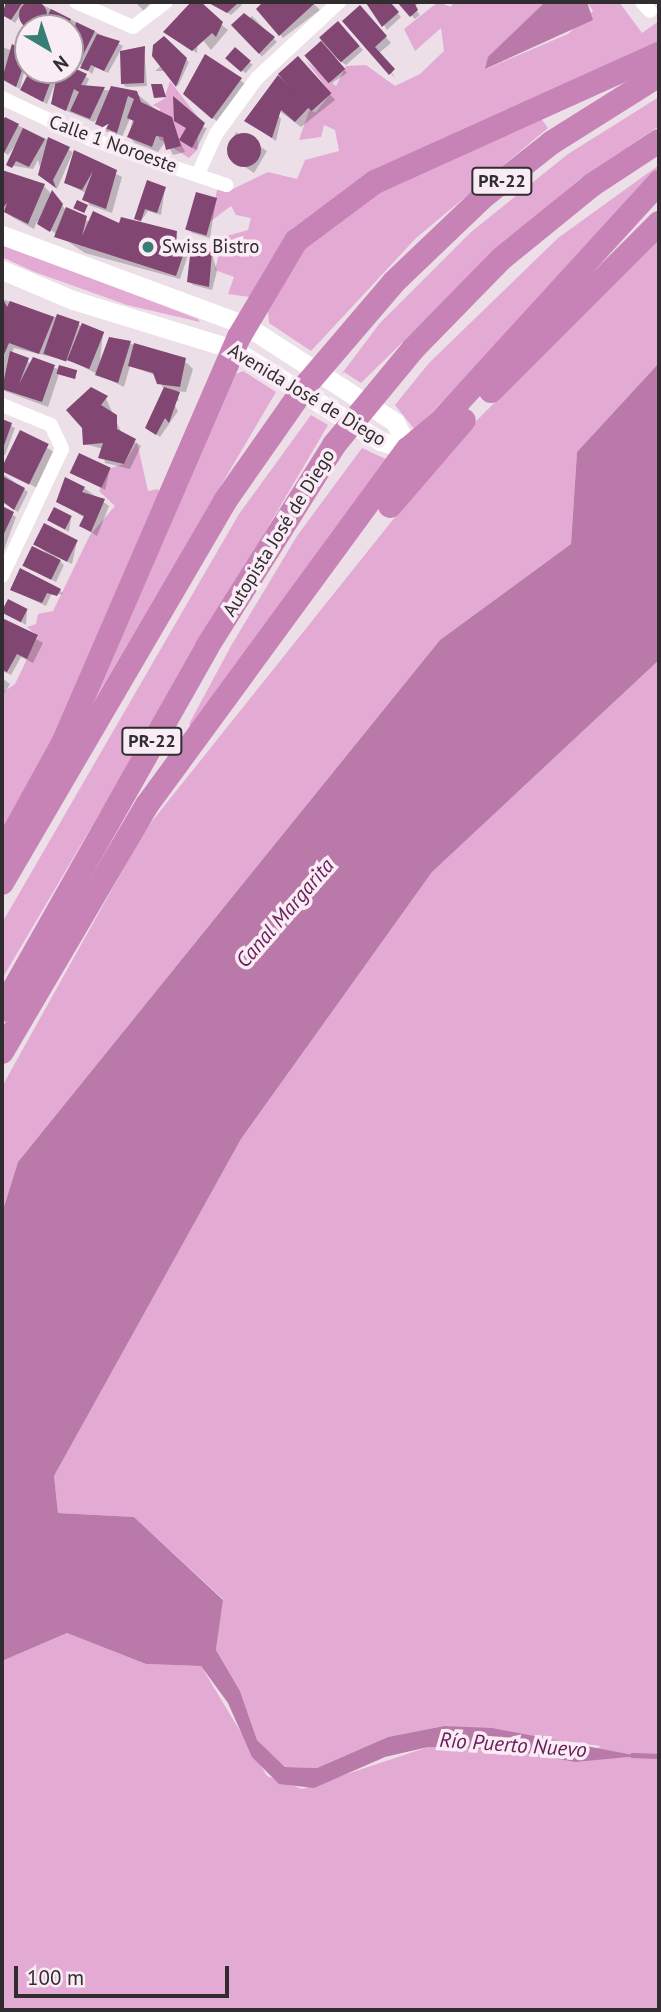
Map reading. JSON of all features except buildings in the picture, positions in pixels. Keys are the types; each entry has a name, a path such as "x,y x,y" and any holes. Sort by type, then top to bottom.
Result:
{"highway":[{"path":"2,854 68,730 233,349 296,241 347,198 659,54"},
{"name":"PR-22","path":"2,883 261,446 366,313 484,196 551,143 659,75"},
{"name":"Autopista José de Diego","path":"2,1010 310,477 413,349 541,225 659,141"},
{"path":"2,1052 124,842 408,449 538,315 659,182"},
{"path":"538,315 659,204"},
{"path":"124,842 434,453 659,223"}],"main road":[{"name":"Avenida José de Diego","path":"2,235 245,325 395,422 408,449"},
{"name":"Avenida José de Diego","path":"2,270 100,309 233,349 380,441 408,449"}],"street":[{"path":"76,2 133,27 166,2"},
{"path":"198,174 216,134 257,78 339,2"},
{"name":"Calle 1 Noroeste","path":"2,98 90,139 226,185"},
{"path":"2,405 51,425 62,449 2,576"}],"shaded area":[{"path":"438,2 451,7 453,2 545,2 488,58 486,69 568,34 593,11 587,2 619,2 642,33 659,21 659,43 341,195 250,297 228,294 234,277 215,270 223,237 248,230 251,218 236,215 231,206 211,221 217,190 231,190 268,172 297,179 305,160 339,151 335,130 324,125 321,137 299,140 309,111 316,112 331,93 305,60 336,86 346,66 366,65 395,86 420,74 444,51 441,28 415,51 404,29"},
{"path":"170,81 197,116 198,149 189,158 159,139 160,109 153,105 164,99"},
{"path":"659,97 659,126 580,179 500,246 361,383 344,372 340,376 380,323 471,232 568,154"},
{"path":"540,117 548,128 416,238 311,351 269,323 268,311 294,257 348,206"},
{"path":"659,165 659,174 415,430 395,405 429,363 558,238"},
{"path":"659,239 659,363 577,452 571,544 440,640 18,1162 2,1213 4,1083 145,830 455,442"},
{"path":"2,244 200,322 127,305 32,271 2,257"},
{"path":"243,371 276,392 84,718 236,374"},
{"path":"311,415 328,425 2,979 2,923 239,514"},
{"path":"137,442 148,491 158,489 164,502 2,846 2,693 15,684 38,636 27,627 36,624 38,614 53,611 90,535 115,506 99,491 111,468 124,464"},
{"path":"362,448 390,461 193,731 189,724 231,646 297,536"},
{"path":"659,660 659,2010 2,2010 2,1661 67,1633 146,1664 201,1666 267,1776 302,1789 428,1747 511,1750 575,1762 601,1746 444,1726 388,1737 317,1768 285,1767 257,1740 240,1691 216,1650 223,1599 134,1517 58,1513 54,1476 241,1139 432,872"}],"water":[{"path":"545,2 587,2 593,20 485,69 488,57"},
{"name":"Canal Margarita","path":"659,363 659,660 432,872 241,1139 54,1476 58,1513 134,1517 223,1600 216,1650 240,1691 257,1740 285,1767 317,1768 388,1737 444,1726 492,1728 638,1756 575,1762 511,1750 428,1747 385,1757 314,1788 279,1784 252,1757 228,1703 201,1666 146,1664 67,1633 2,1661 2,1213 18,1162 440,640 571,544 577,452"}],"waterway":[{"name":"Río Puerto Nuevo","path":"632,1755 659,1756"}],"place":[{"name":"Swiss Bistro","path":"148,247"}]}
